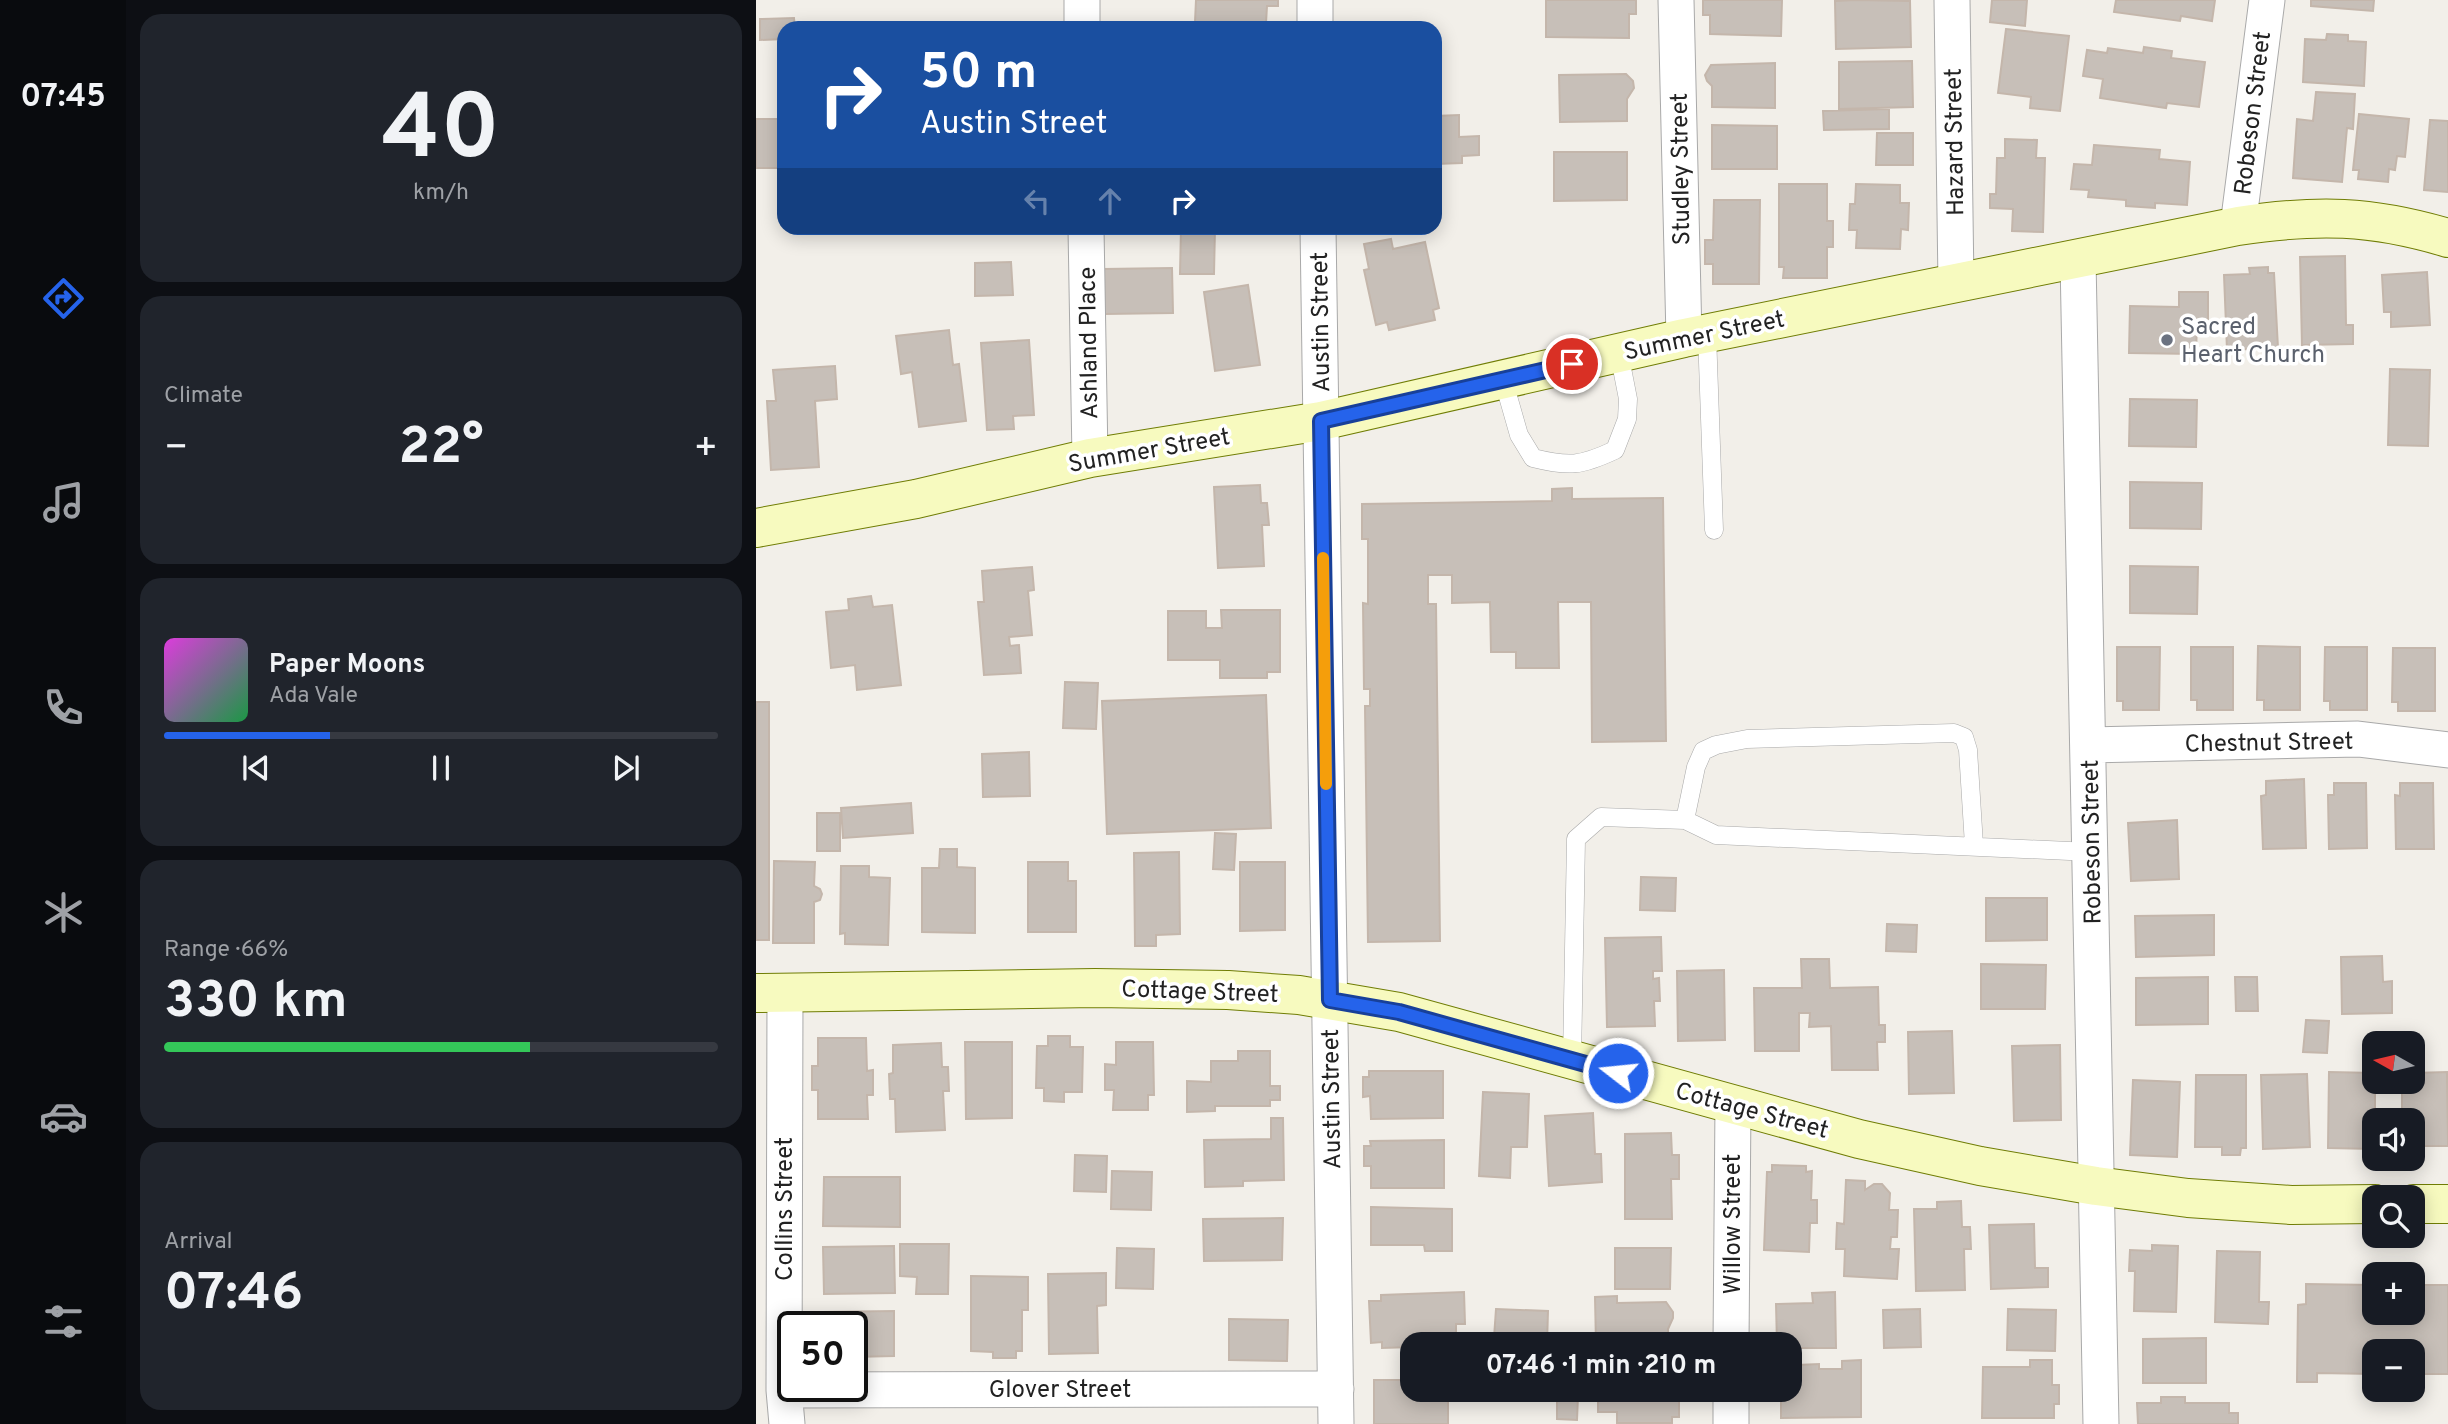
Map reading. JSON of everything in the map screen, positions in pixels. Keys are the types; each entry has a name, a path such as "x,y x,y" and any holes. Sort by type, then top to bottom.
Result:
{"main road":[{"name":"Summer Street","path":"756,528 916,499 1090,458 1321,421 1695,336 2238,226 2279,220 2338,217 2392,223 2448,238"},
{"name":"Cottage Street","path":"770,994 1161,988 1263,993 1330,1000 1399,1012 1923,1155 2095,1186 2235,1203 2362,1204"},
{"path":"2425,1204 2448,1204"}],"street":[{"path":"1082,0 1082,21"},
{"path":"1315,0 1315,21"},
{"name":"Studley Street","path":"1676,0 1695,336"},
{"name":"Hazard Street","path":"1952,0 1956,284"},
{"name":"Robeson Street","path":"2238,226 2267,0"},
{"name":"Ashland Place","path":"1086,235 1090,458"},
{"name":"Austin Street","path":"1318,235 1336,1424"},
{"name":"Robeson Street","path":"2078,260 2090,745 2095,1186 2101,1424"},
{"name":"Chestnut Street","path":"2090,745 2358,739 2448,750"},
{"name":"Collins Street","path":"770,994 781,1311"},
{"name":"Willow Street","path":"1731,1332 1733,1104"},
{"name":"Glover Street","path":"868,1390 1336,1389"},
{"name":"Collins Street","path":"785,1402 787,1424"},
{"path":"1731,1402 1731,1424"}],"lane":[{"path":"1695,336 1714,530"},
{"path":"1503,379 1519,435 1533,458 1561,465 1592,461 1615,450 1627,419 1628,399 1619,353"},
{"path":"1685,820 1696,767 1703,751 1716,745 1747,739 1954,733 1964,737 1968,750 1974,845"},
{"path":"1572,1060 1576,839 1601,817 1685,820 1716,835 2091,852"}],"building":[{"path":"1196,0 1278,0 1278,6 1267,6 1266,21 1195,21"},
{"path":"1546,0 1636,0 1636,14 1629,14 1629,38 1546,37"},
{"path":"1703,0 1782,0 1781,36 1710,34 1710,15 1703,15"},
{"path":"1992,0 2027,0 2025,26 1990,22"},
{"path":"2116,0 2215,0 2212,21 2181,16 2180,21 2114,12"},
{"path":"2311,0 2374,0 2373,11 2311,6"},
{"path":"1835,1 1910,1 1911,47 1836,49"},
{"path":"794,18 794,21 777,21 777,39 760,40 760,19"},
{"path":"2006,29 2069,36 2060,111 2030,108 2031,97 1998,93"},
{"path":"2327,34 2348,35 2348,41 2366,42 2364,86 2303,82 2305,39 2326,40"},
{"path":"2144,47 2172,51 2171,58 2205,62 2199,107 2167,103 2166,108 2100,98 2103,79 2083,76 2087,50 2107,53 2108,48 2143,53"},
{"path":"1912,61 1913,107 1839,109 1839,62"},
{"path":"1775,63 1775,108 1712,107 1712,86 1705,75 1711,65"},
{"path":"1626,74 1633,81 1634,88 1627,99 1627,121 1560,122 1559,75"},
{"path":"2316,92 2355,94 2353,129 2347,128 2342,182 2293,178 2297,119 2313,121"},
{"path":"1889,109 1889,129 1824,130 1823,111"},
{"path":"2359,114 2409,119 2405,157 2397,156 2395,170 2389,169 2388,182 2358,179 2359,170 2353,170"},
{"path":"1459,115 1459,137 1479,136 1479,155 1462,156 1462,163 1442,164 1442,116"},
{"path":"756,119 777,119 777,168 756,168"},
{"path":"2430,120 2448,121 2448,192 2424,190"},
{"path":"1712,125 1777,126 1777,169 1712,169"},
{"path":"1877,133 1913,133 1913,165 1876,165"},
{"path":"2005,139 2037,140 2036,158 2045,158 2043,232 2012,231 2013,209 1990,208 1990,194 1996,194 1997,158 2005,158"},
{"path":"2094,145 2160,150 2159,159 2190,162 2187,205 2155,203 2155,208 2126,206 2126,200 2088,197 2089,190 2071,189 2074,164 2092,165"},
{"path":"1554,152 1627,152 1627,200 1554,201"},
{"path":"1779,184 1827,184 1827,221 1833,221 1833,247 1827,247 1827,278 1783,278 1784,267 1779,267"},
{"path":"1856,184 1900,185 1900,203 1909,203 1908,230 1901,229 1900,249 1856,248 1857,230 1849,230 1850,204 1855,204"},
{"path":"1714,200 1760,200 1759,284 1713,284 1713,264 1705,264 1705,240 1713,240"},
{"path":"1181,235 1215,235 1214,274 1180,274"},
{"path":"1391,239 1393,249 1425,242 1439,308 1433,310 1435,320 1389,330 1387,322 1376,325 1364,270 1369,269 1364,244"},
{"path":"2345,256 2346,325 2353,325 2353,344 2302,345 2300,257"},
{"path":"1011,262 1013,295 975,296 975,263"},
{"path":"2268,267 2268,273 2274,273 2278,348 2227,350 2224,275 2250,274 2249,268"},
{"path":"1172,268 1173,313 1105,314 1104,269"},
{"path":"2427,272 2430,325 2391,327 2391,312 2384,312 2382,275"},
{"path":"1248,285 1260,365 1215,371 1204,292"},
{"path":"2179,292 2208,292 2208,322 2197,322 2196,354 2129,353 2130,306 2179,307"},
{"path":"949,330 953,365 959,364 966,421 919,427 912,372 901,374 896,336"},
{"path":"1029,340 1034,415 1013,416 1014,429 987,430 981,343"},
{"path":"835,366 837,399 815,401 819,467 771,470 767,401 776,401 773,370"},
{"path":"2390,369 2430,370 2428,446 2388,445"},
{"path":"2130,399 2197,400 2196,447 2129,446"},
{"path":"2130,482 2202,483 2201,529 2130,528"},
{"path":"1260,485 1261,503 1267,503 1269,525 1262,525 1264,566 1218,568 1214,487"},
{"path":"1572,488 1572,499 1663,498 1666,741 1592,742 1591,602 1558,602 1559,668 1516,668 1516,652 1491,652 1490,602 1452,603 1452,575 1428,575 1428,604 1436,604 1440,941 1368,942 1365,706 1370,706 1370,689 1364,689 1363,603 1368,604 1368,539 1362,539 1362,504 1552,501 1552,489"},
{"path":"2130,566 2198,567 2197,614 2130,613"},
{"path":"1032,567 1034,590 1028,591 1032,635 1009,637 1010,646 1019,645 1021,673 984,675 978,602 984,602 982,571"},
{"path":"871,596 873,607 892,605 901,685 857,690 855,665 831,668 826,612 849,610 848,599"},
{"path":"1221,610 1280,610 1280,672 1267,672 1267,678 1220,678 1220,660 1168,660 1168,611 1206,611 1206,628 1222,628"},
{"path":"2258,646 2300,647 2300,710 2264,710 2264,700 2257,700"},
{"path":"2117,647 2160,647 2159,710 2123,710 2123,701 2117,701"},
{"path":"2191,647 2233,647 2233,710 2197,710 2197,700 2191,700"},
{"path":"2325,647 2367,647 2367,710 2330,710 2330,701 2324,701"},
{"path":"2393,648 2435,648 2435,711 2398,711 2398,702 2392,702"},
{"path":"1065,682 1098,683 1096,729 1063,728"},
{"path":"1266,695 1271,828 1107,834 1102,701"},
{"path":"756,702 769,702 769,940 756,940"},
{"path":"1029,752 1030,796 983,797 982,754"},
{"path":"2304,779 2306,848 2263,849 2261,796 2266,795 2266,781"},
{"path":"2334,783 2366,783 2367,848 2329,849 2328,795 2334,795"},
{"path":"2400,783 2433,783 2434,849 2396,849 2395,795 2400,796"},
{"path":"911,803 913,833 843,838 841,808"},
{"path":"817,813 840,813 840,851 817,851"},
{"path":"2177,820 2179,879 2131,881 2128,823"},
{"path":"1215,833 1236,834 1234,870 1213,869"},
{"path":"940,849 957,849 957,867 975,868 975,933 922,932 922,868 939,868"},
{"path":"1179,852 1180,934 1156,935 1156,946 1135,946 1134,853"},
{"path":"774,861 815,862 814,886 820,889 822,894 820,900 814,902 814,943 773,943"},
{"path":"1028,862 1068,862 1068,881 1076,881 1076,932 1028,932"},
{"path":"1240,862 1285,862 1285,930 1240,931"},
{"path":"841,866 869,866 869,877 890,878 888,945 845,944 845,933 840,934"},
{"path":"1641,877 1676,878 1675,911 1640,910"},
{"path":"1986,898 2047,898 2047,940 1986,941"},
{"path":"2214,915 2214,955 2136,957 2135,916"},
{"path":"1887,924 1917,925 1916,952 1886,951"},
{"path":"1661,937 1662,971 1653,971 1653,979 1659,978 1660,1001 1654,1001 1655,1026 1607,1027 1605,938"},
{"path":"2382,956 2383,982 2392,981 2392,1013 2342,1014 2341,957"},
{"path":"1801,959 1829,959 1830,988 1878,987 1879,1025 1885,1025 1885,1042 1877,1042 1878,1070 1832,1070 1831,1026 1809,1027 1810,1013 1799,1013 1799,1051 1755,1051 1754,988 1802,988"},
{"path":"1981,964 2046,965 2045,1009 1981,1009"},
{"path":"1724,970 1725,1040 1678,1041 1677,971"},
{"path":"2208,977 2208,1024 2136,1025 2136,978"},
{"path":"2235,977 2257,977 2258,1011 2236,1011"},
{"path":"2306,1020 2329,1021 2327,1053 2303,1052"},
{"path":"1952,1031 1954,1093 1909,1094 1908,1032"},
{"path":"1048,1036 1070,1036 1070,1047 1083,1047 1082,1092 1064,1092 1064,1102 1044,1101 1044,1088 1036,1088 1037,1046 1048,1046"},
{"path":"818,1038 866,1038 867,1071 873,1070 873,1095 867,1095 868,1119 818,1119 818,1090 812,1090 812,1066 818,1066"},
{"path":"965,1042 1012,1042 1012,1118 966,1119"},
{"path":"1116,1042 1153,1042 1154,1095 1148,1095 1148,1110 1113,1110 1114,1090 1105,1090 1105,1064 1116,1065"},
{"path":"941,1043 942,1067 948,1067 949,1091 943,1091 945,1130 896,1132 895,1099 890,1099 889,1074 893,1073 893,1045"},
{"path":"2060,1045 2061,1120 2014,1121 2012,1046"},
{"path":"1238,1051 1270,1051 1270,1086 1280,1086 1280,1100 1270,1100 1270,1106 1215,1106 1215,1111 1187,1112 1187,1081 1211,1082 1211,1061 1238,1061"},
{"path":"1369,1071 1443,1071 1443,1118 1371,1119 1370,1096 1363,1097 1363,1077 1369,1077"},
{"path":"2329,1072 2362,1073 2362,1094 2375,1094 2375,1108 2362,1108 2362,1149 2328,1148"},
{"path":"2447,1072 2448,1146 2425,1146 2425,1108 2402,1108 2402,1094 2426,1094 2426,1073"},
{"path":"2307,1074 2310,1147 2263,1149 2261,1075"},
{"path":"2196,1075 2246,1075 2246,1148 2241,1148 2240,1155 2222,1155 2222,1147 2195,1147"},
{"path":"2133,1080 2180,1082 2177,1157 2130,1155"},
{"path":"1483,1092 1529,1094 1527,1147 1511,1147 1510,1178 1479,1176"},
{"path":"1593,1113 1595,1154 1601,1154 1602,1182 1549,1186 1545,1116"},
{"path":"1271,1118 1283,1118 1284,1180 1243,1181 1243,1186 1205,1187 1204,1140 1271,1139"},
{"path":"1671,1133 1672,1155 1679,1155 1679,1179 1671,1179 1672,1219 1625,1219 1625,1134"},
{"path":"1444,1140 1444,1188 1371,1188 1371,1166 1364,1166 1364,1146 1371,1146 1370,1141"},
{"path":"1075,1155 1107,1156 1106,1192 1074,1191"},
{"path":"1772,1165 1806,1166 1806,1172 1812,1171 1811,1200 1817,1200 1817,1223 1810,1223 1809,1252 1764,1250 1767,1172 1772,1172"},
{"path":"1112,1171 1152,1172 1151,1210 1111,1209"},
{"path":"824,1177 900,1177 900,1227 823,1226"},
{"path":"1846,1180 1865,1181 1865,1190 1874,1184 1882,1184 1890,1193 1889,1210 1898,1210 1897,1237 1891,1237 1890,1249 1899,1249 1897,1279 1844,1276 1845,1249 1836,1249 1837,1223 1844,1224"},
{"path":"1961,1201 1962,1227 1970,1227 1971,1249 1964,1249 1965,1290 1916,1291 1914,1209 1937,1209 1937,1202"},
{"path":"1371,1207 1452,1209 1452,1251 1425,1251 1424,1245 1371,1245"},
{"path":"1283,1218 1282,1260 1204,1261 1203,1219"},
{"path":"2034,1224 2035,1268 2048,1268 2048,1287 1991,1289 1989,1225"},
{"path":"900,1244 949,1244 948,1294 916,1294 917,1277 900,1276"},
{"path":"2152,1245 2178,1246 2176,1312 2134,1311 2135,1271 2129,1271 2130,1250 2152,1251"},
{"path":"894,1246 895,1293 824,1294 823,1247"},
{"path":"1117,1248 1154,1249 1153,1289 1116,1288"},
{"path":"1615,1248 1671,1248 1670,1289 1615,1289"},
{"path":"2217,1251 2260,1252 2259,1302 2269,1302 2268,1324 2215,1322"},
{"path":"1106,1273 1106,1305 1097,1306 1098,1353 1049,1354 1048,1274"},
{"path":"971,1276 1028,1277 1028,1310 1022,1310 1022,1351 1016,1351 1016,1358 993,1358 993,1352 971,1351"},
{"path":"2306,1284 2362,1285 2362,1325 2425,1325 2425,1285 2448,1285 2448,1374 2425,1374 2425,1339 2362,1339 2362,1374 2317,1373 2317,1382 2297,1382 2298,1305 2306,1304"},
{"path":"1464,1292 1465,1324 1456,1324 1456,1332 1400,1332 1400,1347 1382,1348 1382,1342 1371,1343 1369,1301 1381,1301 1381,1295"},
{"path":"1835,1292 1836,1348 1802,1348 1802,1332 1777,1332 1776,1304 1813,1303 1812,1293"},
{"path":"1617,1296 1617,1303 1666,1302 1673,1312 1668,1332 1596,1332 1595,1297"},
{"path":"1496,1309 1548,1311 1547,1332 1494,1332"},
{"path":"1920,1309 1921,1347 1884,1348 1883,1310"},
{"path":"2008,1309 2056,1310 2055,1351 2007,1350"},
{"path":"868,1311 894,1311 894,1356 868,1357"},
{"path":"1229,1319 1288,1320 1287,1361 1229,1360"},
{"path":"2206,1338 2206,1383 2143,1383 2143,1339"},
{"path":"1861,1360 1861,1417 1781,1418 1781,1402 1802,1402 1802,1365 1819,1364 1819,1369 1842,1369 1842,1361"},
{"path":"2030,1360 2052,1360 2052,1385 2059,1385 2059,1404 2054,1404 2054,1418 1982,1418 1983,1367 2030,1367"},
{"path":"1374,1380 1400,1380 1400,1402 1448,1402 1448,1424 1374,1424"},
{"path":"2161,1397 2185,1397 2185,1403 2229,1403 2229,1413 2238,1413 2238,1424 2138,1424 2137,1403 2161,1403"},
{"path":"1557,1402 1578,1402 1577,1420 1557,1419"},
{"path":"1598,1402 1679,1402 1679,1417 1672,1417 1672,1423 1617,1423 1617,1412 1598,1412"}],"slow traffic":[{"path":"1323,558 1326,784"}],"place":[{"name":"Sacred Heart Church","path":"2167,340"}],"route":[{"path":"1572,364 1321,421 1330,1000 1399,1012 1618,1073"}]}
